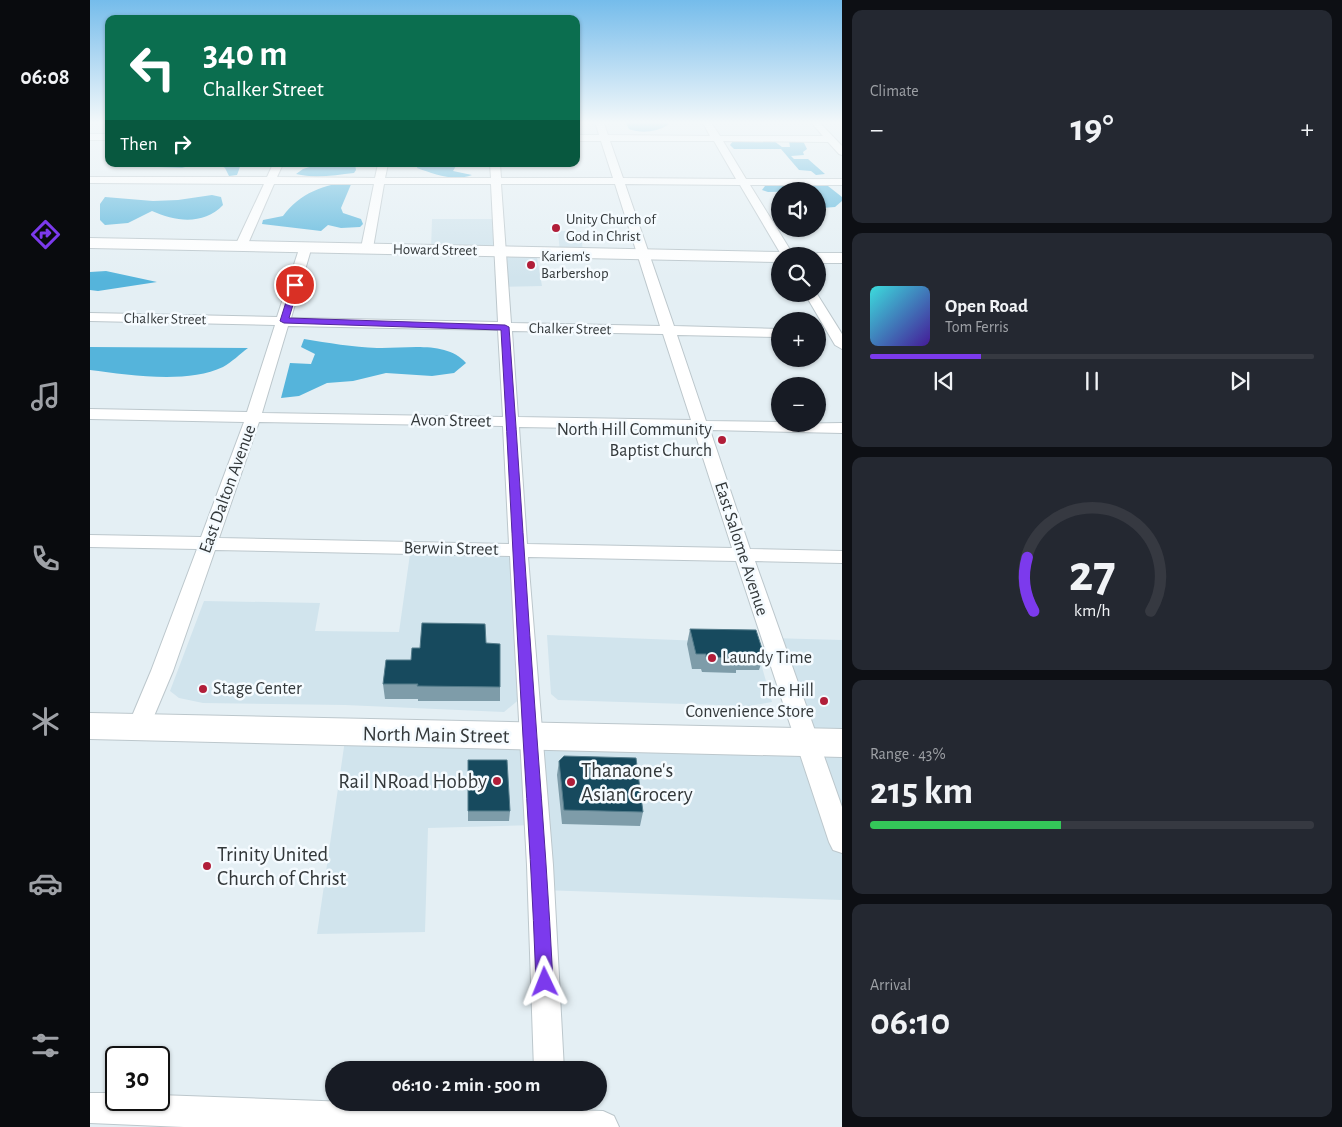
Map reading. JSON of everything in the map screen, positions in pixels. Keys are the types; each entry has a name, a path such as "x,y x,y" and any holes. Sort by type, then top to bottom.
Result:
{"main road":[{"name":"Howard Street","path":"90,243 771,257"},
{"path":"826,258 842,258"},
{"name":"North Main Street","path":"90,726 842,743"}],"street":[{"path":"241,246 273,174"},
{"path":"367,248 381,174"},
{"path":"496,174 518,512 518,550 530,737 540,864 550,1061"},
{"name":"East Salome Avenue","path":"616,174 757,597 842,842"},
{"path":"737,174 782,247"},
{"path":"90,180 842,182"},
{"name":"East Dalton Avenue","path":"138,728 162,671 253,418 306,246"},
{"path":"816,302 840,338"},
{"name":"Chalker Street","path":"90,317 771,333"},
{"path":"826,335 840,338"},
{"name":"Avon Street","path":"90,414 842,428"},
{"name":"Berwin Street","path":"90,541 842,557"},
{"path":"90,1108 381,1118 552,1118 603,1127"}],"shaded area":[{"path":"228,174 238,174 237,175 229,176"},
{"path":"297,174 348,174 325,176"},
{"path":"433,174 472,175 458,178"},
{"path":"352,182 341,208 343,213 361,219 363,224 360,227 341,228 328,225 321,231 262,224 263,220 283,216 289,208 313,191 323,187"},
{"path":"765,186 771,186 771,192 762,190"},
{"path":"826,186 842,197 842,201 835,207 826,208"},
{"path":"212,195 221,197 223,205 199,219 171,218 152,211 128,223 105,225 100,220 100,204 105,197 153,201 178,200"},
{"path":"432,219 498,219 500,251 431,250"},
{"path":"558,231 581,231 583,253 560,253"},
{"path":"500,251 536,252 542,286 503,287"},
{"path":"106,271 157,282 98,291 90,290 90,272"},
{"path":"304,339 368,347 436,348 458,356 466,363 454,373 432,376 386,373 353,381 327,383 299,396 281,398 290,363 311,364 315,354 301,347"},
{"path":"90,347 248,348 223,367 209,372 175,377 158,377 90,370"},
{"path":"410,554 492,556 508,557 513,560 521,698 504,712 345,705 203,703 179,698 170,691 204,601 320,603 315,631 399,632"},
{"path":"547,635 755,643 772,702 749,706 558,700 551,694"},
{"path":"771,638 842,640 842,900 541,890 537,825 428,828 425,932 317,934 346,733 808,742"}],"building":[{"path":"422,623 485,624 486,643 500,644 500,687 383,684 386,660 411,660 412,648 420,648"},
{"path":"690,629 756,630 764,655 739,655 740,658 706,657 706,654 696,654"},
{"path":"564,756 636,758 643,812 564,810 559,761"},
{"path":"468,760 507,760 510,811 468,811"}],"place":[{"name":"Unity Church of God in Christ","path":"556,228"},
{"name":"Kariem's Barbershop","path":"531,265"},
{"name":"North Hill Community Baptist Church","path":"722,440"},
{"name":"Laundy Time","path":"712,658"},
{"name":"Stage Center","path":"203,689"},
{"name":"The Hill Convenience Store","path":"824,701"},
{"name":"Rail NRoad Hobby","path":"497,781"},
{"name":"Thanaone's Asian Grocery","path":"571,782"},
{"name":"Trinity United Church of Christ","path":"207,866"}],"route":[{"path":"295,285 284,321 505,327 518,512 518,550 530,737 540,864 545,982"}]}
